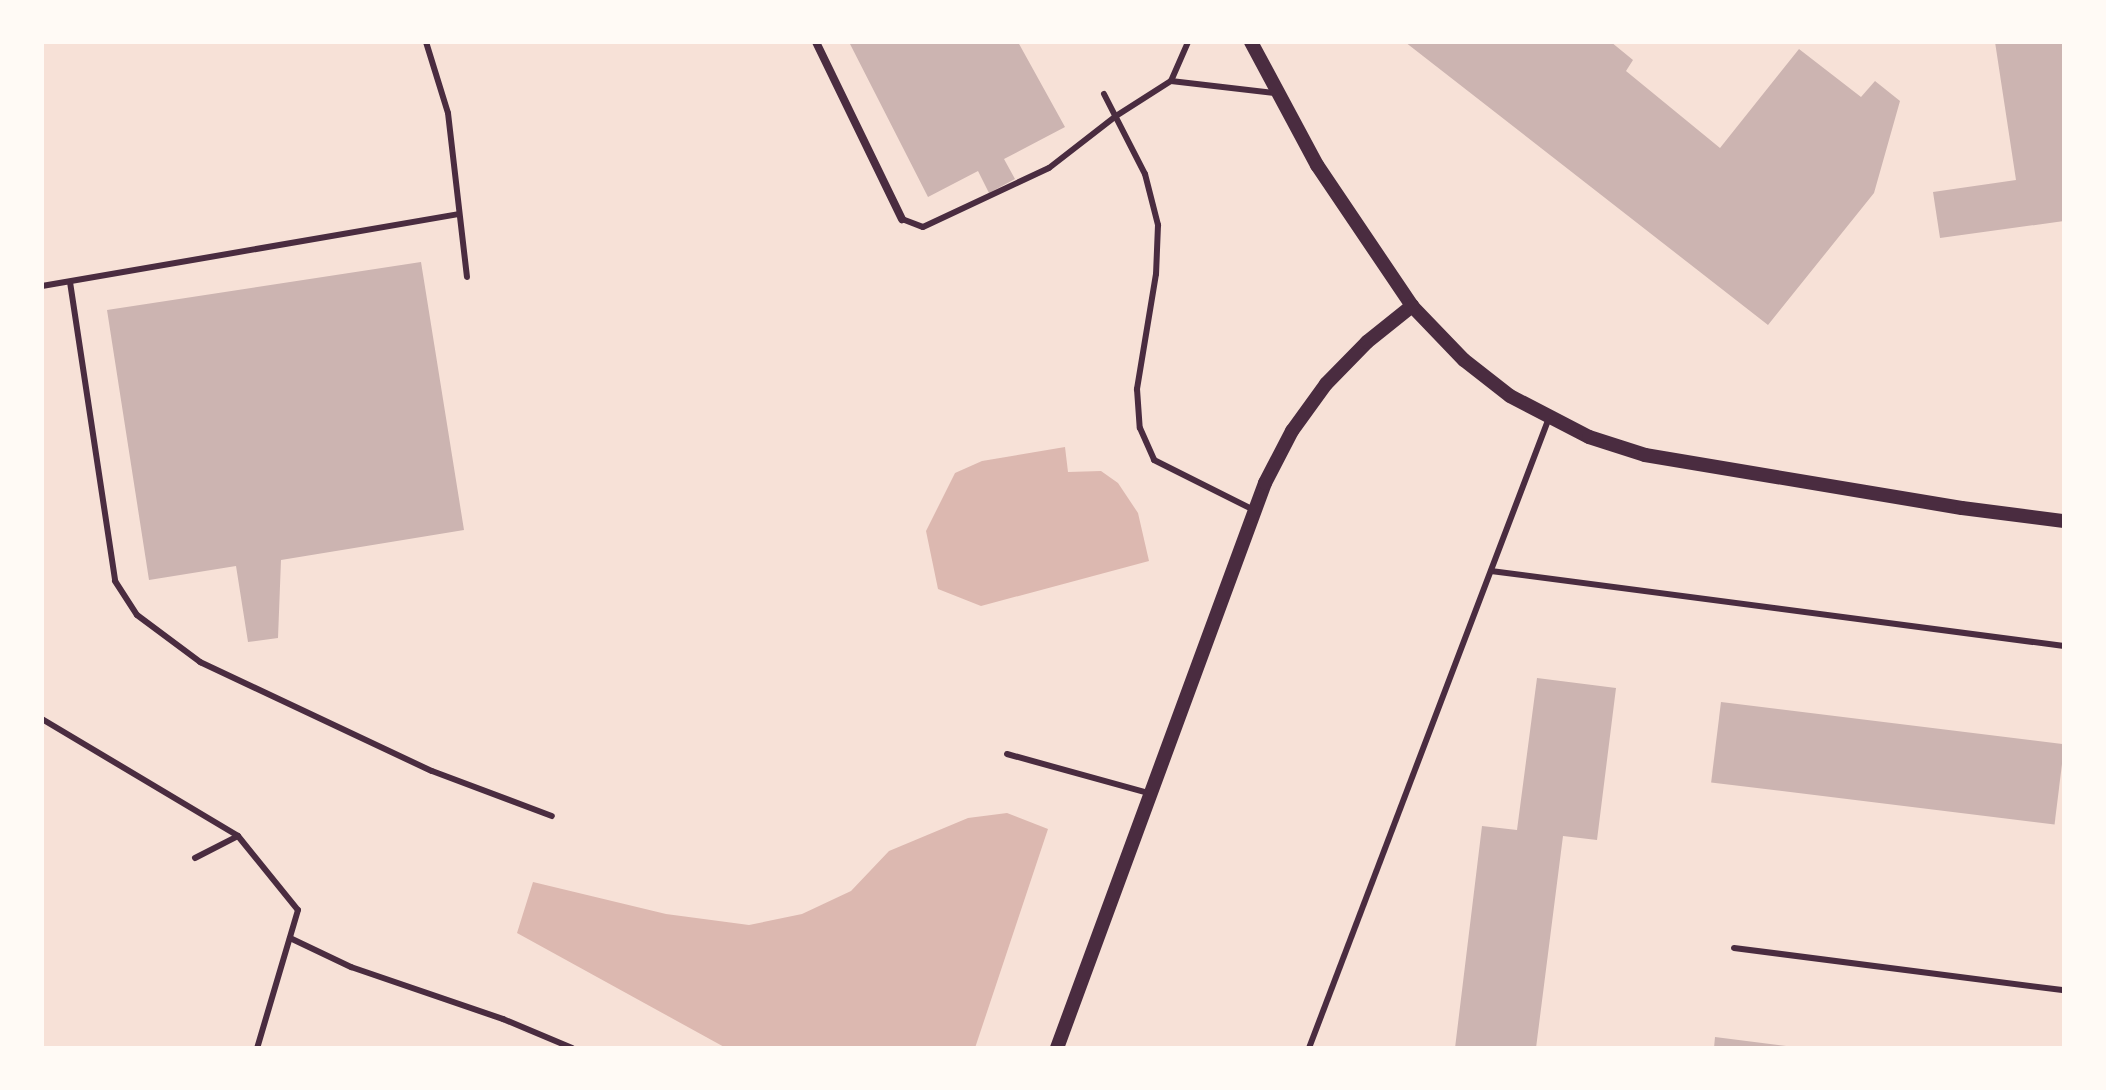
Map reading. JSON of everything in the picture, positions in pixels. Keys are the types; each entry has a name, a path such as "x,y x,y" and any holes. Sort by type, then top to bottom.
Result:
{"street":[{"path":"816,42 902,219"},
{"path":"1251,42 1317,165 1412,306 1464,360 1510,396 1589,437 1645,455 1962,508 2064,521"},
{"path":"1057,1048 1254,510 1292,431 1326,384 1367,342 1412,306"}],"lane":[{"path":"426,42 448,113 457,214 467,277"},
{"path":"902,219 923,227 1049,168 1116,116 1171,81 1188,42"},
{"path":"1171,81 1278,93"},
{"path":"1104,94 1145,174 1158,225 1156,274 1137,389 1140,428 1154,460 1254,510"},
{"path":"42,286 457,214"},
{"path":"70,282 115,581 137,615 200,662 432,771 552,816"},
{"path":"1309,1048 1549,418"},
{"path":"1491,571 2064,646"},
{"path":"42,719 238,836 298,910 257,1048"},
{"path":"1007,754 1152,794"},
{"path":"195,858 238,836"},
{"path":"290,938 351,967 503,1019 572,1048"},
{"path":"1734,948 2064,990"}],"shaded area":[{"path":"1065,447 1068,472 1101,471 1118,483 1138,513 1149,561 981,606 938,589 926,531 955,473 982,461"},
{"path":"1007,813 1048,829 975,1048 726,1048 517,933 533,882 666,914 749,925 802,914 851,891 889,851 968,818"}],"building":[{"path":"849,42 1018,42 1065,127 1004,159 1015,179 989,193 978,171 928,197"},
{"path":"1405,42 1611,42 1633,60 1626,71 1720,148 1799,49 1861,97 1875,81 1900,101 1874,193 1768,325"},
{"path":"1995,42 2064,42 2064,221 1940,238 1933,192 2016,180"},
{"path":"421,262 464,530 281,560 278,638 248,642 236,566 149,580 107,310"},
{"path":"1537,678 1616,688 1597,840 1563,836 1536,1048 1455,1048 1482,826 1517,830"},
{"path":"1721,702 2064,744 2055,825 1711,782"},
{"path":"1715,1037 1786,1046 1786,1048 1714,1048"}]}
